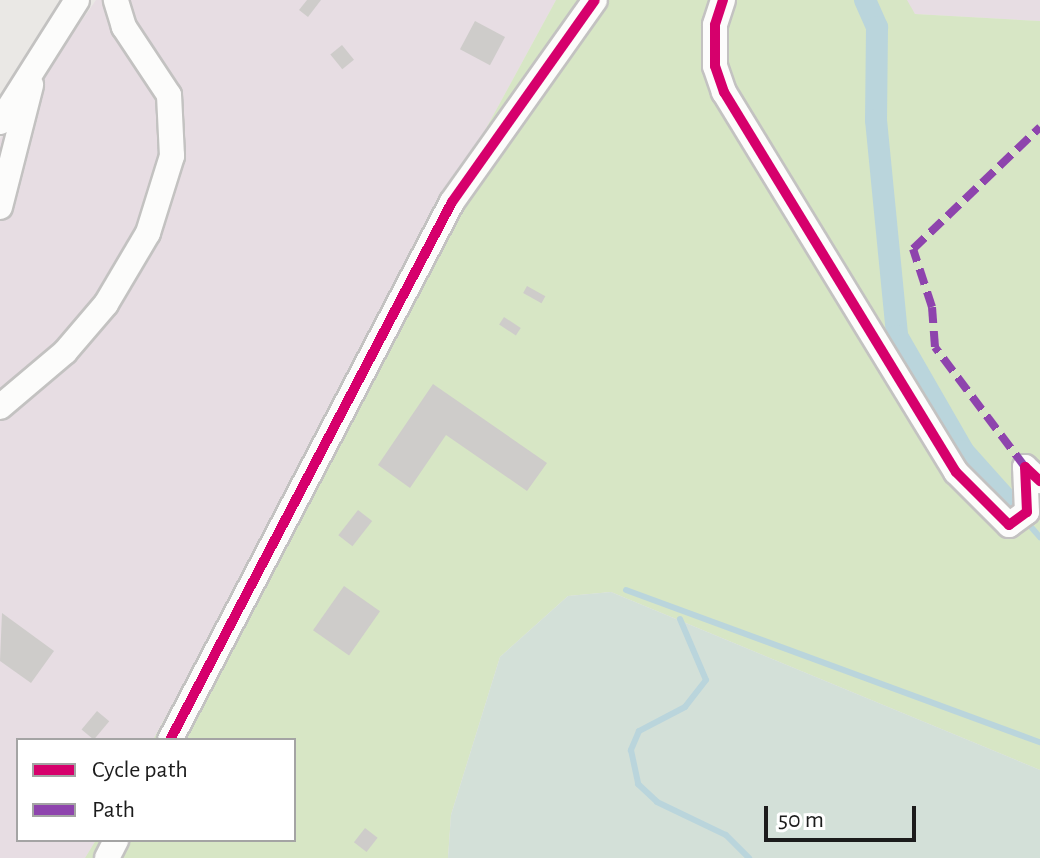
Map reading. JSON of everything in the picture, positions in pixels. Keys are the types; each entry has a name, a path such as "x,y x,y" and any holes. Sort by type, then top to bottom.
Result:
{"street":[{"path":"0,122 77,0"},
{"path":"0,407 65,352 106,304 148,233 172,156 169,95 124,27 116,0"},
{"path":"171,738 452,202 595,0"},
{"path":"723,0 715,52 724,92 956,472 1009,525 1027,512 1025,467 1040,481"},
{"path":"0,207 33,71"}],"shaded area":[{"path":"96,0 556,0 154,738 16,738 16,842 95,842 85,858 0,858 0,139"},
{"path":"905,0 1040,0 1040,21 915,14"},
{"path":"611,592 1040,770 1040,858 448,858 451,815 500,657 568,596"}],"green space":[{"path":"556,0 907,0 915,14 1040,21 1040,770 611,592 568,596 500,657 451,815 448,858 85,858 95,842 296,842 296,738 154,738"}],"building":[{"path":"307,0 321,0 308,17 299,10"},
{"path":"475,21 505,37 490,65 460,49"},
{"path":"342,45 354,60 342,69 330,54"},
{"path":"527,286 545,296 541,303 523,293"},
{"path":"504,317 521,328 516,335 499,325"},
{"path":"433,384 547,463 527,491 446,435 410,488 378,465"},
{"path":"358,510 372,521 352,546 338,535"},
{"path":"344,586 380,611 349,655 313,630"},
{"path":"2,613 54,651 31,683 0,661"},
{"path":"97,711 109,721 92,738 82,729"},
{"path":"365,828 378,838 367,852 354,842"}],"waterway":[{"path":"865,0 877,27 876,120 897,336 963,451 1022,517"},
{"path":"1025,520 1040,537"},
{"path":"626,590 1040,742"},
{"path":"680,619 706,680 685,707 639,731 631,750 638,784 657,802 726,835 749,858"}],"marked path":[{"path":"1025,467 935,347 932,307 913,249 1040,127"}],"cycle path":[{"path":"171,738 452,202 595,0"},
{"path":"723,0 715,25 715,66 724,92 956,472 1009,525 1027,512 1025,467 1040,481"}]}
